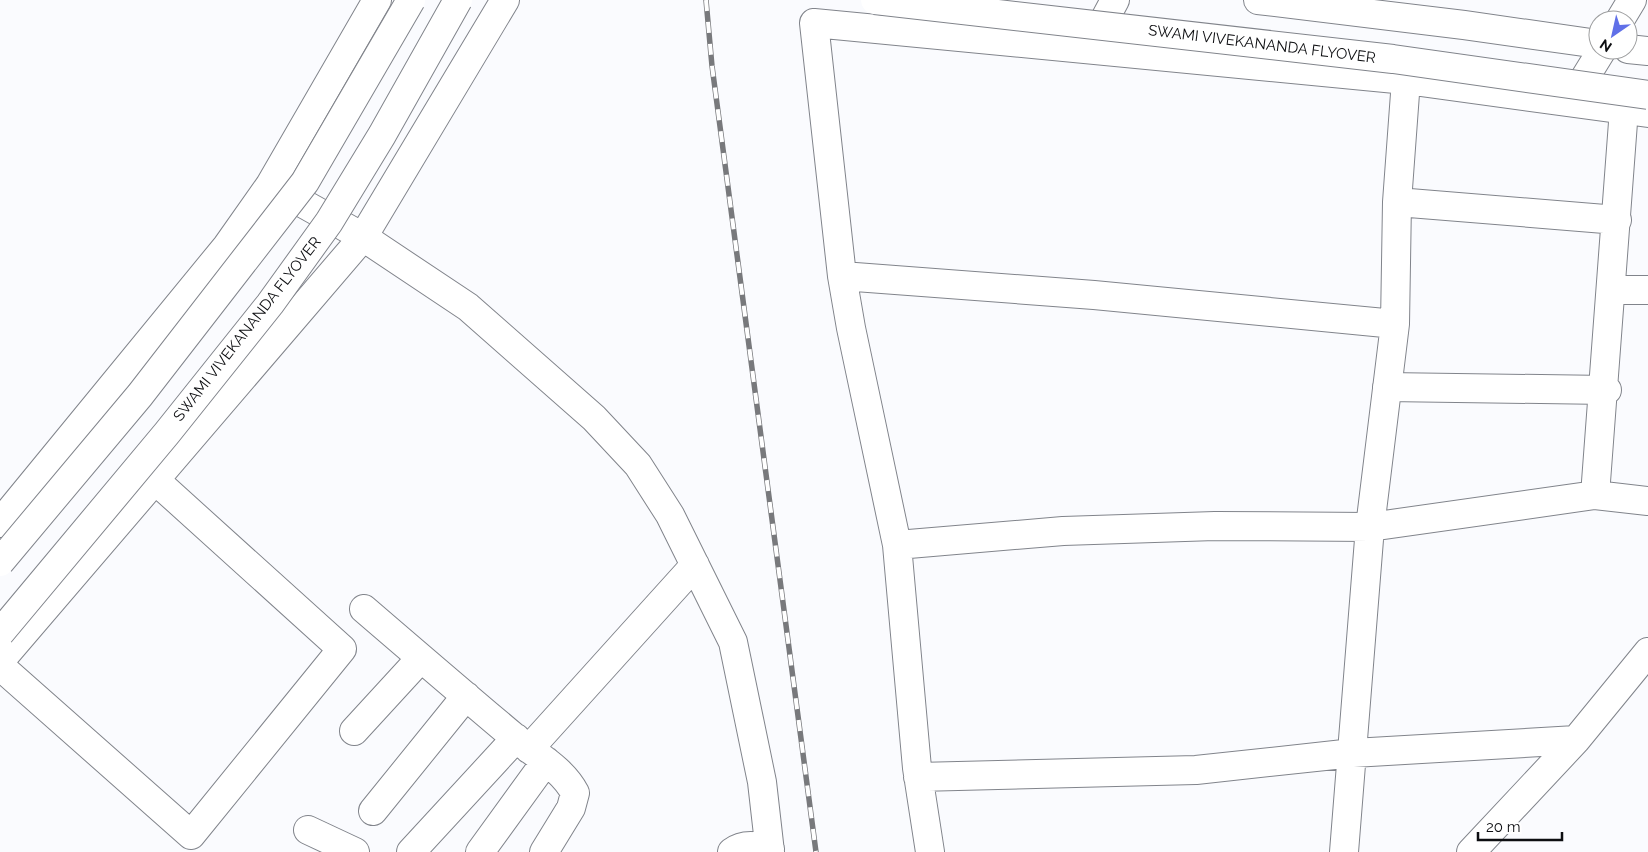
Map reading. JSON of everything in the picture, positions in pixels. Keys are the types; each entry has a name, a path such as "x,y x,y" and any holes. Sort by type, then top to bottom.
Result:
{"street":[{"path":"0,523 227,246 270,186 377,0"},
{"path":"0,562 140,395 305,182 411,0"},
{"name":"SWAMI VIVEKANANDA FLYOVER","path":"0,633 168,434 270,304 329,222 382,135 458,0"},
{"path":"0,661 362,237 505,0"},
{"name":"SWAMI VIVEKANANDA FLYOVER","path":"874,0 1393,59 1648,95"},
{"path":"1089,49 1115,0"},
{"path":"1258,0 1464,25 1588,43"},
{"path":"930,852 918,777 897,545 853,338 842,276 814,22 1406,80 1636,111 1617,220 1605,390 1595,495"},
{"path":"1570,102 1596,60"},
{"path":"1344,852 1370,527 1394,324 1397,202 1406,80"},
{"path":"270,186 362,237 468,307 594,418 638,465 670,515 733,642 762,782 770,851 752,845 736,849 732,852"},
{"path":"1397,202 1617,220"},
{"path":"842,276 1094,295 1394,324"},
{"path":"1611,290 1648,290"},
{"path":"1387,387 1605,390"},
{"path":"0,666 192,835 342,649 155,480"},
{"path":"897,545 1072,531 1214,526 1370,527 1595,495 1648,501"},
{"path":"411,852 530,750 695,565"},
{"path":"364,609 568,781 575,793 571,808 544,852"},
{"path":"1471,852 1576,740 1648,652"},
{"path":"354,731 421,658"},
{"path":"373,811 466,696"},
{"path":"918,777 1196,770 1353,753 1576,740"},
{"path":"480,852 530,750"},
{"path":"308,830 355,852"}],"railway":[{"path":"706,0 712,66 816,852"}]}
